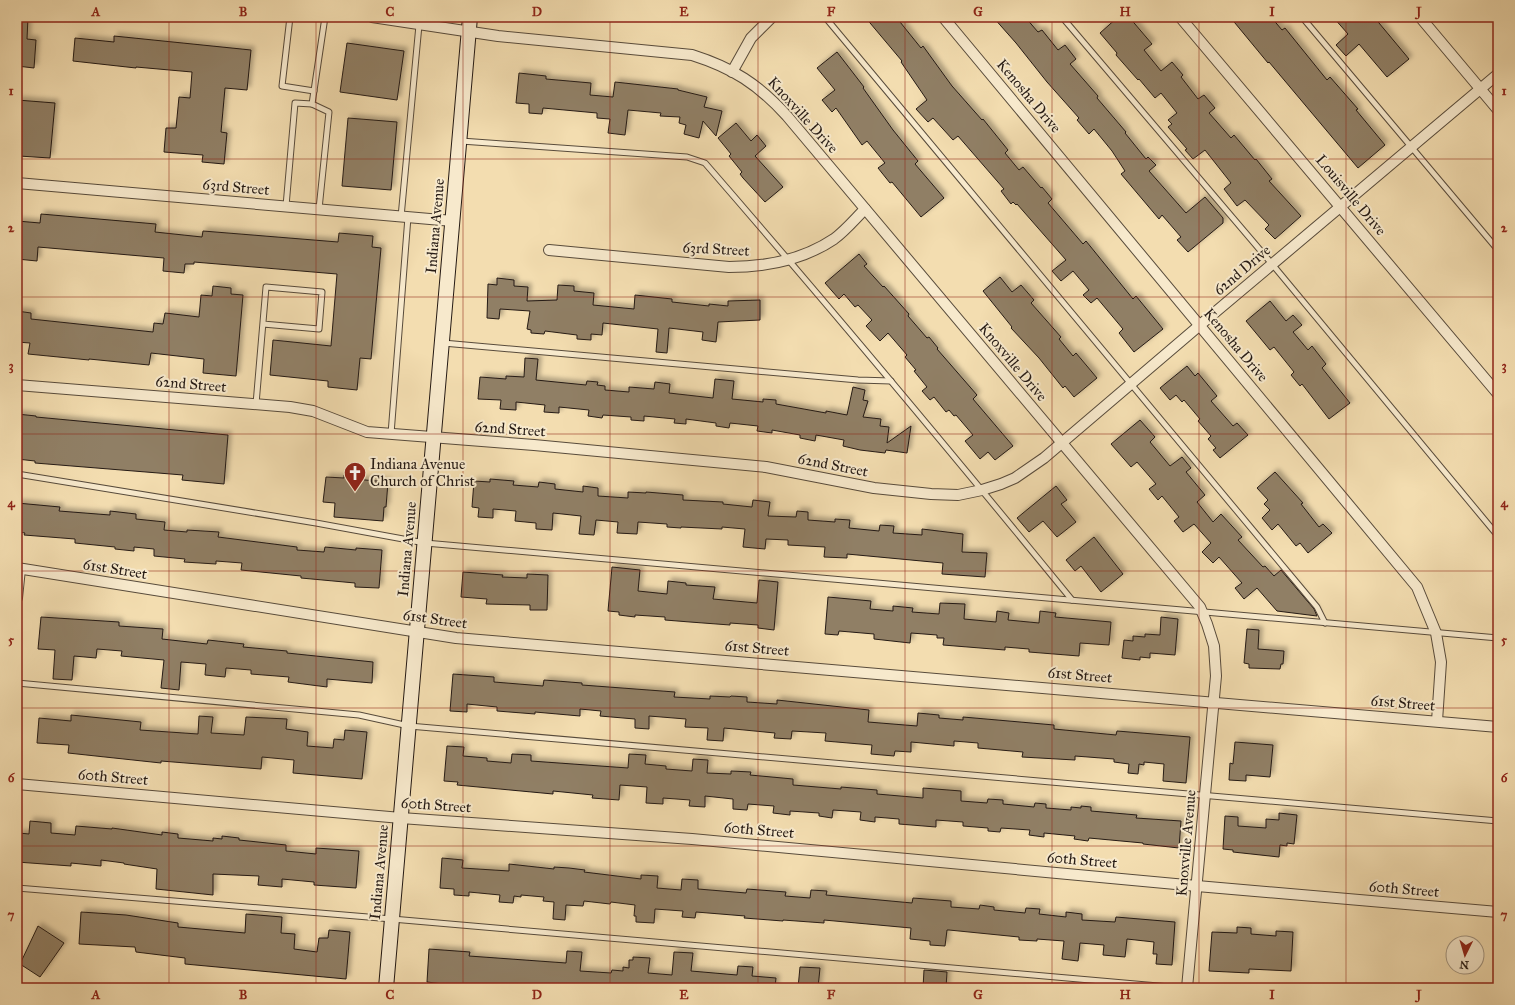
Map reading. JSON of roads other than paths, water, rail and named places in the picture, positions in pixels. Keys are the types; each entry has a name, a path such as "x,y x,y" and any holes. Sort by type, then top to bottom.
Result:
{"main road":[{"name":"Indiana Avenue","path":"386,988 470,17"}],"street":[{"name":"Knoxville Drive","path":"372,17 498,36 692,56 713,62 755,84 771,98 1200,607 1214,646 1216,676 1214,702"},
{"path":"732,72 752,38 772,17"},
{"name":"Kenosha Drive","path":"943,17 1417,587 1436,633 1441,662 1437,721"},
{"name":"Louisville Drive","path":"1180,17 1341,206 1498,394"},
{"path":"1420,17 1498,110"},
{"name":"62nd Drive","path":"1001,484 1015,478 1044,458 1498,74"},
{"name":"63rd Street","path":"17,182 453,221"},
{"name":"63rd Street","path":"549,250 729,267 755,267 808,253 834,239 865,209"},
{"name":"62nd Street","path":"17,385 290,407 312,411 367,432 534,445 766,467 874,488 931,494 958,495 1001,484"},
{"path":"17,598 18,569"},
{"name":"61st Street","path":"18,569 464,639 1498,726"},
{"name":"Knoxville Avenue","path":"1187,988 1214,702"},
{"name":"60th Street","path":"17,784 401,818 692,839 1197,886 1498,912"}],"lane":[{"path":"290,17 282,86 314,91"},
{"path":"312,104 325,17"},
{"path":"825,17 1317,607 1325,624"},
{"path":"1062,17 1272,264 1498,536"},
{"path":"1302,17 1498,250"},
{"path":"391,434 404,217 419,24"},
{"path":"286,206 295,103 312,104 328,112 319,209"},
{"path":"460,141 687,157 704,163 788,259 982,490 1072,600"},
{"path":"256,404 266,287 322,292 319,329 263,324"},
{"path":"442,343 858,380 890,381"},
{"path":"17,474 316,523 425,543 1072,600 1325,624 1498,638"},
{"path":"17,683 359,715 409,726 1498,821"},
{"path":"17,888 392,919 1181,988"}],"place":[{"name":"Indiana Avenue Church of Christ","path":"355,492"}]}
